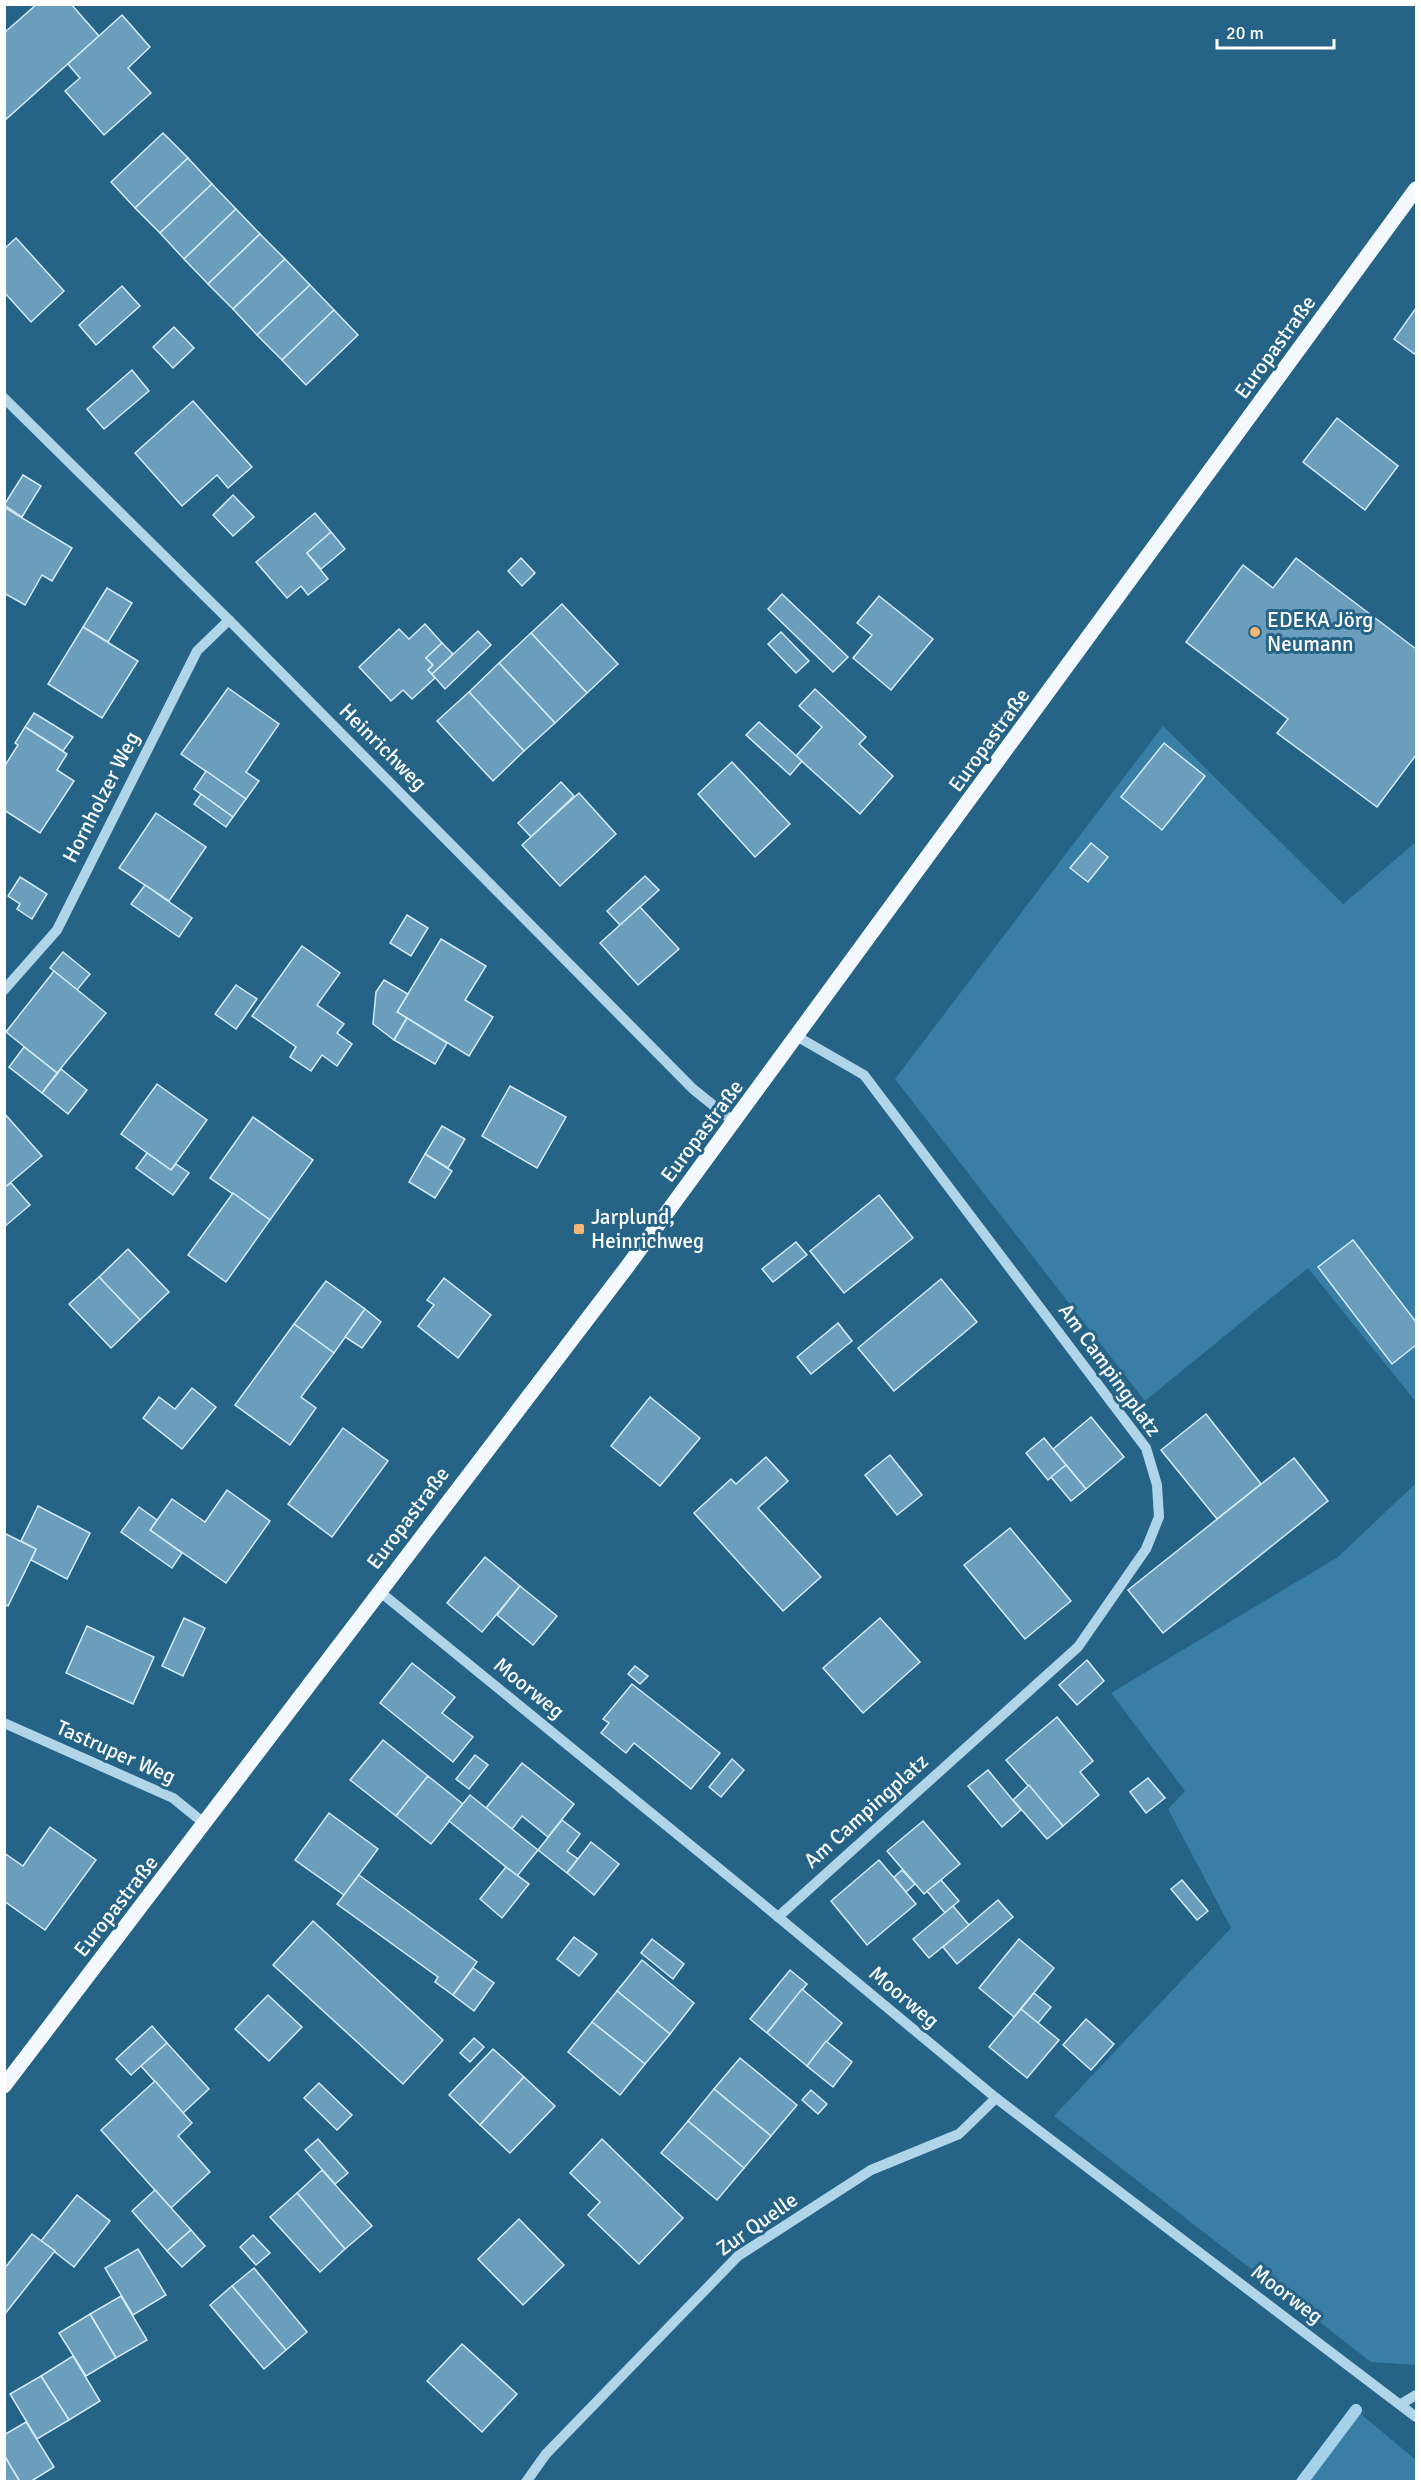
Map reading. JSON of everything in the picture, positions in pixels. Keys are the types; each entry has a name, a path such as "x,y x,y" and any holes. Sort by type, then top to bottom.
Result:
{"main road":[{"name":"Europastraße","path":"4,2086 206,1824 379,1591 620,1276 798,1037 1416,189"}],"street":[{"name":"Heinrichweg","path":"4,398 229,620 693,1089 734,1122"},
{"name":"Hornholzer Weg","path":"4,990 57,930 197,651 229,620"},
{"name":"Am Campingplatz","path":"778,1917 1078,1647 1146,1549 1159,1517 1157,1485 1146,1448 864,1075 798,1037"},
{"name":"Moorweg","path":"379,1591 996,2098 1416,2417"},
{"name":"Tastruper Weg","path":"4,1723 173,1798 206,1824"},
{"name":"Zur Quelle","path":"526,2481 546,2454 738,2256 871,2170 959,2134 996,2098"},
{"path":"1401,2404 1416,2395"}],"shaded area":[{"path":"1163,726 1343,904 1416,842 1416,1402 1308,1268 1145,1401 895,1079"},
{"path":"1416,1483 1416,2365 1371,2362 1054,2116 1231,1928 1168,1809 1185,1791 1111,1693 1338,1557"},
{"path":"1356,2410 1416,2460 1416,2481 1302,2481"}],"building":[{"path":"37,4 71,4 99,36 4,121 4,33"},
{"path":"122,15 150,47 128,68 151,93 104,135 65,91 80,78 68,64"},
{"path":"163,133 188,158 135,208 111,182"},
{"path":"188,158 212,184 160,233 135,208"},
{"path":"212,184 236,209 184,259 160,233"},
{"path":"236,209 260,234 208,284 184,259"},
{"path":"260,234 285,259 233,309 208,284"},
{"path":"16,238 64,291 31,322 4,292 4,249"},
{"path":"285,259 310,285 257,335 233,309"},
{"path":"310,285 334,310 282,360 257,335"},
{"path":"122,286 140,306 96,345 79,325"},
{"path":"1416,308 1416,355 1394,339"},
{"path":"334,310 358,335 306,385 282,360"},
{"path":"174,327 194,348 173,368 153,347"},
{"path":"132,370 149,391 104,429 87,409"},
{"path":"193,401 252,467 228,488 217,475 182,506 135,453"},
{"path":"1337,418 1398,466 1365,510 1303,462"},
{"path":"23,475 41,486 22,517 4,505"},
{"path":"233,495 254,517 233,536 213,515"},
{"path":"4,507 72,548 52,581 42,575 25,605 4,593"},
{"path":"315,513 331,532 307,553 328,579 308,595 301,586 287,598 256,562"},
{"path":"331,532 345,549 321,569 307,553"},
{"path":"521,558 535,573 522,586 508,571"},
{"path":"1296,558 1416,649 1416,755 1377,807 1277,733 1288,719 1186,642 1243,565 1273,588"},
{"path":"107,588 132,603 108,642 83,627"},
{"path":"782,594 848,657 833,672 768,609"},
{"path":"879,596 933,639 891,690 853,658 872,635 857,623"},
{"path":"562,604 618,664 587,693 531,633"},
{"path":"425,624 442,643 426,658 433,665 428,670 435,678 412,699 403,690 391,701 359,667 399,629 409,639"},
{"path":"83,627 138,661 102,718 48,684"},
{"path":"478,631 491,645 445,689 432,674"},
{"path":"781,632 809,661 796,673 768,644"},
{"path":"531,633 587,693 555,723 499,663"},
{"path":"442,643 453,654 432,674 428,670 433,665 426,658"},
{"path":"499,663 555,723 524,751 469,692"},
{"path":"228,688 279,724 246,772 259,781 246,799 181,754"},
{"path":"815,689 866,737 859,744 893,776 860,814 796,756 822,727 799,706"},
{"path":"469,692 524,751 493,781 437,721"},
{"path":"34,713 73,737 63,751 25,727"},
{"path":"759,722 802,761 790,775 746,735"},
{"path":"25,727 67,754 57,770 74,781 40,833 4,810 4,767 18,745 15,743"},
{"path":"1164,743 1205,776 1162,830 1121,797"},
{"path":"732,762 790,824 755,857 698,794"},
{"path":"206,771 246,799 233,817 194,789"},
{"path":"561,782 574,796 531,837 518,823"},
{"path":"579,793 616,834 560,886 522,845"},
{"path":"201,794 233,817 226,827 194,804"},
{"path":"156,813 206,847 169,901 119,868"},
{"path":"1091,843 1108,857 1088,882 1070,868"},
{"path":"645,876 659,890 620,925 607,911"},
{"path":"20,877 47,894 32,919 17,909 20,904 8,896"},
{"path":"145,885 192,918 179,937 131,904"},
{"path":"640,907 679,949 638,985 600,943"},
{"path":"407,915 428,928 411,956 390,943"},
{"path":"441,939 486,966 465,1000 493,1017 469,1056 397,1012"},
{"path":"302,946 340,973 317,1005 344,1024 337,1033 352,1044 337,1066 322,1055 311,1071 290,1057 296,1047 252,1016"},
{"path":"63,952 90,974 77,990 50,968"},
{"path":"54,971 106,1013 57,1073 6,1032"},
{"path":"384,980 408,994 397,1012 407,1018 394,1040 373,1024 376,992"},
{"path":"236,985 257,999 236,1029 215,1014"},
{"path":"407,1018 447,1043 435,1064 394,1040"},
{"path":"24,1047 57,1073 42,1093 9,1067"},
{"path":"61,1069 87,1090 68,1114 42,1093"},
{"path":"157,1084 207,1120 171,1170 121,1134"},
{"path":"510,1086 566,1117 537,1168 482,1136"},
{"path":"4,1113 42,1156 4,1188"},
{"path":"253,1117 313,1160 270,1220 210,1178"},
{"path":"442,1126 465,1139 448,1168 425,1154"},
{"path":"147,1153 171,1170 176,1164 189,1173 173,1195 136,1168"},
{"path":"425,1154 452,1171 435,1198 409,1182"},
{"path":"11,1183 30,1205 4,1227 4,1188"},
{"path":"233,1193 270,1220 226,1282 188,1255"},
{"path":"879,1195 913,1238 844,1293 810,1251"},
{"path":"1353,1240 1416,1322 1416,1345 1392,1364 1318,1267"},
{"path":"796,1242 807,1255 773,1282 762,1269"},
{"path":"128,1249 169,1292 140,1320 99,1277"},
{"path":"99,1277 140,1320 111,1348 69,1304"},
{"path":"444,1278 491,1315 458,1358 418,1326 434,1305 427,1300"},
{"path":"941,1279 977,1322 894,1391 858,1348"},
{"path":"326,1281 365,1309 334,1353 294,1324"},
{"path":"365,1309 381,1322 362,1348 345,1337"},
{"path":"838,1323 852,1341 811,1374 797,1357"},
{"path":"294,1324 334,1353 301,1397 316,1408 290,1445 235,1405"},
{"path":"192,1388 216,1407 182,1449 143,1418 159,1397 175,1409"},
{"path":"650,1397 700,1438 660,1486 611,1446"},
{"path":"1206,1414 1261,1484 1217,1519 1161,1450"},
{"path":"1091,1417 1124,1457 1086,1489 1053,1449"},
{"path":"343,1428 388,1461 332,1537 288,1504"},
{"path":"1044,1438 1066,1465 1048,1480 1026,1453"},
{"path":"890,1455 922,1495 897,1515 865,1475"},
{"path":"766,1457 788,1481 758,1508 821,1577 783,1611 694,1513 731,1479 736,1484"},
{"path":"1294,1458 1328,1501 1163,1633 1128,1590"},
{"path":"1066,1465 1086,1489 1071,1501 1051,1477"},
{"path":"227,1490 270,1521 226,1583 150,1530 172,1499 205,1522"},
{"path":"38,1506 90,1533 67,1579 31,1560 36,1549 21,1541"},
{"path":"139,1507 157,1520 150,1530 182,1553 172,1568 121,1532"},
{"path":"1010,1528 1071,1601 1025,1639 964,1565"},
{"path":"4,1533 36,1549 8,1606 4,1604"},
{"path":"485,1557 520,1586 482,1632 447,1603"},
{"path":"520,1586 557,1616 533,1645 497,1615"},
{"path":"184,1618 205,1628 183,1676 162,1666"},
{"path":"880,1618 920,1662 863,1713 823,1668"},
{"path":"87,1626 154,1657 133,1704 66,1673"},
{"path":"1087,1660 1104,1681 1077,1705 1059,1685"},
{"path":"412,1663 455,1697 442,1713 473,1737 453,1762 380,1703"},
{"path":"635,1666 648,1676 640,1684 628,1674"},
{"path":"632,1684 720,1753 691,1789 634,1743 626,1753 601,1733 609,1723 603,1719"},
{"path":"1057,1717 1093,1761 1080,1772 1099,1795 1063,1826 1006,1760"},
{"path":"383,1740 428,1776 396,1816 350,1780"},
{"path":"475,1755 488,1765 469,1789 456,1779"},
{"path":"732,1759 744,1770 721,1797 709,1787"},
{"path":"522,1763 574,1804 548,1837 522,1816 512,1829 486,1808"},
{"path":"988,1770 1021,1810 1002,1827 968,1786"},
{"path":"428,1776 463,1804 431,1844 396,1816"},
{"path":"1148,1778 1165,1798 1146,1813 1130,1792"},
{"path":"1029,1785 1063,1826 1047,1839 1013,1800"},
{"path":"470,1795 538,1850 517,1876 449,1821"},
{"path":"329,1813 378,1849 344,1895 295,1860"},
{"path":"562,1820 580,1834 567,1851 578,1859 567,1873 538,1850"},
{"path":"923,1821 960,1864 924,1894 887,1851"},
{"path":"50,1827 96,1860 45,1930 4,1901 4,1853 23,1866"},
{"path":"591,1842 619,1864 594,1895 567,1873"},
{"path":"879,1860 916,1904 867,1945 831,1901"},
{"path":"506,1867 529,1884 502,1918 480,1899"},
{"path":"902,1870 915,1884 906,1892 894,1877"},
{"path":"359,1875 477,1962 453,1995 435,1982 438,1977 337,1904"},
{"path":"941,1880 959,1901 945,1913 927,1891"},
{"path":"1182,1880 1208,1911 1197,1920 1171,1889"},
{"path":"998,1900 1013,1917 957,1964 943,1947"},
{"path":"953,1906 969,1925 929,1958 913,1939"},
{"path":"313,1921 443,2040 403,2084 273,1965"},
{"path":"574,1937 597,1954 579,1976 557,1959"},
{"path":"652,1939 684,1964 673,1979 641,1953"},
{"path":"1019,1939 1054,1968 1014,2017 979,1988"},
{"path":"642,1960 694,2003 670,2034 617,1991"},
{"path":"473,1968 494,1983 474,2011 453,1995"},
{"path":"790,1970 807,1984 767,2033 750,2019"},
{"path":"802,1989 842,2023 807,2066 767,2033"},
{"path":"617,1991 670,2034 645,2064 592,2022"},
{"path":"1034,1993 1051,2007 1038,2023 1021,2009"},
{"path":"268,1995 302,2027 269,2061 235,2029"},
{"path":"1021,2009 1059,2040 1027,2078 989,2047"},
{"path":"1086,2019 1114,2044 1091,2070 1063,2045"},
{"path":"592,2022 645,2064 620,2095 568,2052"},
{"path":"152,2026 167,2043 131,2075 116,2059"},
{"path":"474,2038 484,2047 470,2062 460,2053"},
{"path":"826,2041 852,2062 833,2087 807,2066"},
{"path":"167,2043 209,2089 183,2113 141,2066"},
{"path":"493,2049 524,2077 480,2125 449,2095"},
{"path":"740,2058 797,2105 771,2136 714,2089"},
{"path":"524,2077 555,2106 510,2153 480,2125"},
{"path":"155,2081 192,2123 178,2136 210,2172 171,2208 101,2130"},
{"path":"319,2083 352,2115 337,2130 304,2098"},
{"path":"714,2089 771,2136 744,2168 688,2121"},
{"path":"811,2090 827,2104 818,2114 802,2100"},
{"path":"688,2121 744,2168 717,2200 661,2153"},
{"path":"318,2139 348,2173 335,2184 305,2150"},
{"path":"602,2139 683,2218 639,2264 588,2215 600,2202 570,2173"},
{"path":"322,2170 372,2226 345,2249 297,2193"},
{"path":"155,2190 191,2230 167,2251 132,2211"},
{"path":"297,2193 345,2249 320,2272 270,2217"},
{"path":"77,2195 110,2221 74,2267 41,2241"},
{"path":"519,2219 564,2265 523,2305 478,2259"},
{"path":"191,2230 205,2246 182,2267 167,2251"},
{"path":"32,2234 55,2251 4,2315 4,2269"},
{"path":"253,2235 270,2253 256,2265 240,2247"},
{"path":"138,2249 166,2295 133,2315 105,2268"},
{"path":"254,2268 307,2332 286,2350 232,2286"},
{"path":"232,2286 286,2350 264,2369 210,2305"},
{"path":"121,2296 147,2340 116,2358 90,2314"},
{"path":"90,2314 116,2358 86,2376 59,2333"},
{"path":"462,2344 517,2394 482,2432 427,2381"},
{"path":"73,2356 100,2401 69,2420 41,2376"},
{"path":"41,2376 69,2420 37,2439 10,2394"},
{"path":"26,2422 54,2467 30,2482 20,2482 4,2455 4,2435"},
{"path":"4,2455 20,2482 4,2482"}],"waterway":[{"path":"1302,2482 1356,2410"}],"place":[{"name":"EDEKA Jörg Neumann","path":"1255,632"},
{"name":"Jarplund, Heinrichweg","path":"579,1229"}]}
